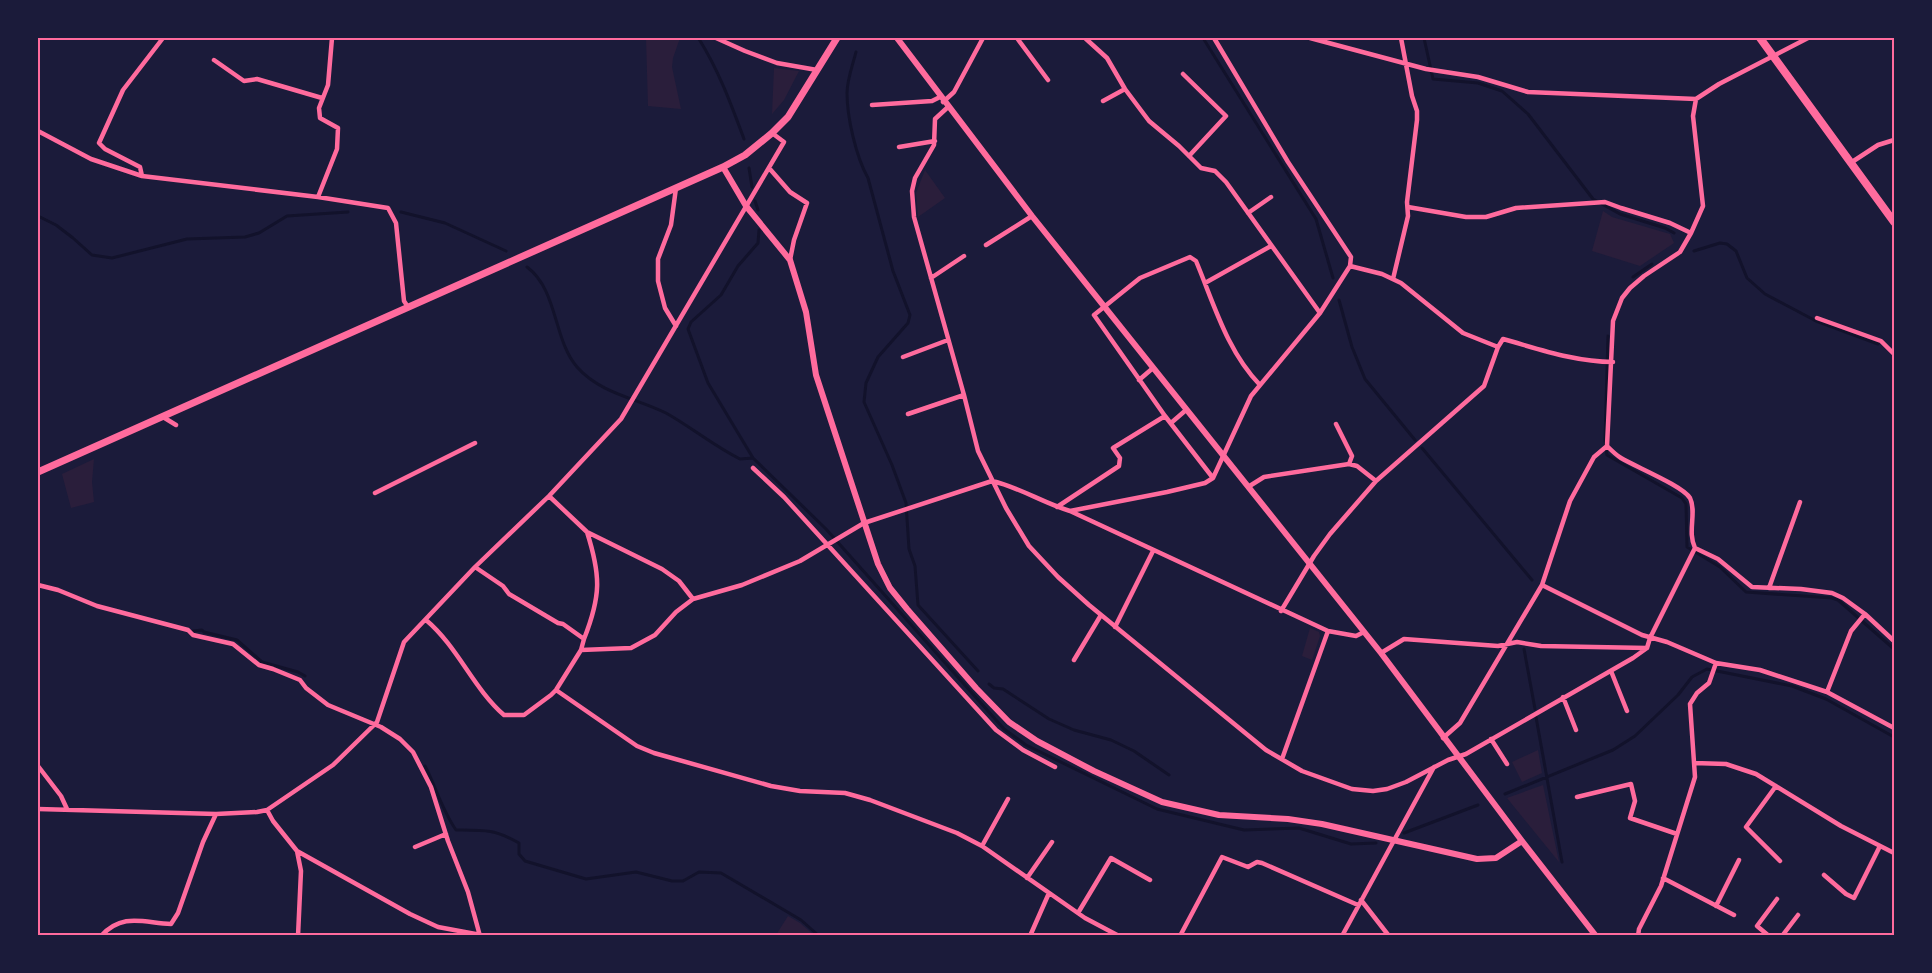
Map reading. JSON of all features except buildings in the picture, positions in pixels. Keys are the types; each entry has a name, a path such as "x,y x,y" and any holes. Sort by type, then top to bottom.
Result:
{"highway":[{"path":"1760,38 1894,222"}],"main road":[{"path":"38,472 723,167 745,155 788,117 837,38"}],"street":[{"path":"142,176 140,167 105,149 99,143 123,90 163,38"},
{"path":"318,197 337,149 338,128 320,118 319,108 328,85 332,38"},
{"path":"716,38 777,63 817,70"},
{"path":"897,38 1032,216 1381,653 1522,842 1596,936"},
{"path":"983,38 954,92 944,102 935,119 935,141 915,178 912,191 917,232 978,451 992,481 1029,546 1058,577 1115,627 1266,750 1302,771 1330,782 1353,789 1373,791 1406,782 1457,756 1466,754 1647,648 1695,548"},
{"path":"1017,38 1048,80"},
{"path":"1085,38 1107,58 1149,121 1201,168 1215,171 1226,182 1320,313"},
{"path":"1070,511 1167,492 1205,483 1213,478 1251,396 1320,313 1350,266 1351,257 1288,162 1214,38"},
{"path":"1310,38 1426,69 1478,77 1528,92 1696,99 1719,84 1808,38"},
{"path":"1393,279 1408,216 1417,111 1401,38"},
{"path":"214,60 244,81 257,79 322,98"},
{"path":"1184,74 1226,116 1189,156"},
{"path":"1103,101 1125,88"},
{"path":"1443,738 1460,723 1542,585 1570,501 1594,457 1607,446 1613,362 1613,321 1622,298 1644,276 1680,252 1703,206 1693,116 1696,99"},
{"path":"872,105 944,102"},
{"path":"38,131 91,159 142,176 318,197 388,208 396,223 404,301 408,308"},
{"path":"38,808 216,814 257,812 267,810 333,765 377,722 404,642 475,567 609,434 676,326 784,142 772,133"},
{"path":"1852,162 1878,145 1894,140"},
{"path":"899,147 935,141"},
{"path":"723,167 746,206 790,260 806,312 816,375 878,564 890,588 1009,722 1036,741 1162,802 1219,815 1288,819 1322,824 1477,859 1496,858 1522,842"},
{"path":"769,168 790,192 807,203 794,240 790,260"},
{"path":"676,188 671,225 658,260 658,281 665,308 676,326"},
{"path":"1248,213 1270,197"},
{"path":"1407,207 1466,217 1486,217 1516,208 1605,202 1670,223 1691,233"},
{"path":"986,245 1032,216"},
{"path":"1205,283 1271,246"},
{"path":"931,278 964,256"},
{"path":"1213,478 1165,416 1094,315 1140,278 1190,257 1196,261 1228,340 1249,374 1260,385"},
{"path":"1350,266 1401,283 1463,333 1498,347"},
{"path":"1817,318 1881,341 1894,354"},
{"path":"1281,611 1330,534 1376,481 1484,386 1503,339 1596,362 1613,362"},
{"path":"903,357 948,340"},
{"path":"1139,380 1153,368"},
{"path":"908,414 964,395"},
{"path":"1171,423 1186,410"},
{"path":"163,416 176,425"},
{"path":"1056,507 1119,466 1120,458 1113,448 1165,416"},
{"path":"1335,424 1352,456 1349,464"},
{"path":"375,493 475,443"},
{"path":"1607,446 1623,459 1689,497 1692,507 1691,540 1695,548 1718,559 1752,587 1832,593 1843,598 1894,640"},
{"path":"1248,487 1264,477 1349,464 1357,466 1376,481"},
{"path":"753,468 829,544 996,730 1023,750 1055,767"},
{"path":"581,650 631,648 642,644 693,599 742,585 800,561 864,523 992,481 1011,486 1070,511 1328,631 1356,636 1364,632"},
{"path":"549,496 587,532 662,570 679,582 693,599"},
{"path":"1769,588 1800,502"},
{"path":"426,620 453,648 485,694 504,715 524,714 556,690 581,650 595,612 597,574 587,532"},
{"path":"1115,627 1153,551"},
{"path":"475,567 503,586 509,594 563,624 584,639"},
{"path":"38,585 58,590 97,606 188,630 193,635 233,644 259,665 300,680 306,688 328,705 400,739 413,752 431,787 481,935 456,932 429,923 297,851 267,810"},
{"path":"1542,585 1650,638 1667,642 1715,664 1760,670 1827,692 1894,728"},
{"path":"1074,660 1101,615"},
{"path":"1827,692 1851,631 1864,615"},
{"path":"1282,759 1328,631"},
{"path":"1381,653 1404,639 1498,646 1517,642 1541,646 1647,648"},
{"path":"1638,936 1642,921 1663,878 1695,777 1690,704 1697,693 1709,682 1715,664"},
{"path":"1611,671 1627,711"},
{"path":"556,690 637,746 654,753 771,786 800,791 845,794 870,800 957,833 982,846 1077,913 1119,936"},
{"path":"1563,698 1576,730"},
{"path":"1491,738 1507,764"},
{"path":"1694,763 1726,764 1743,769 1894,853"},
{"path":"38,766 61,796 67,809"},
{"path":"1342,936 1434,767"},
{"path":"1577,797 1631,784 1635,801 1630,818 1677,834"},
{"path":"1776,786 1746,827 1780,861"},
{"path":"982,846 1008,799"},
{"path":"101,936 121,921 171,924 178,914 203,842 216,814"},
{"path":"415,847 446,834"},
{"path":"1027,878 1052,842"},
{"path":"1824,875 1854,898 1880,846"},
{"path":"297,851 301,871 298,936"},
{"path":"1180,936 1222,857 1248,867 1257,862 1262,863 1358,905"},
{"path":"1077,913 1111,858 1150,880"},
{"path":"1716,906 1739,860"},
{"path":"1663,878 1734,915"},
{"path":"1030,936 1049,893"},
{"path":"1769,936 1757,926 1777,899"},
{"path":"1361,900 1389,936"},
{"path":"1782,936 1798,915"}],"shaded area":[{"path":"646,38 680,38 672,67 681,109 648,106"},
{"path":"774,68 799,71 784,100 772,114"},
{"path":"925,170 945,198 918,217 916,193"},
{"path":"1603,211 1612,217 1670,234 1674,243 1640,266 1592,251"},
{"path":"94,459 92,482 94,502 71,508 62,474"},
{"path":"1310,628 1319,632 1320,636 1312,660 1302,656"},
{"path":"1538,750 1542,773 1522,782 1512,762"},
{"path":"1543,785 1559,862 1507,798"},
{"path":"788,916 800,923 814,935 776,935"}],"waterway":[{"path":"1203,38 1316,219 1333,278"},
{"path":"1424,38 1433,79 1478,83 1502,91 1528,114 1593,199 1620,214 1674,233"},
{"path":"699,39 719,75 744,139"},
{"path":"856,52 847,88 850,125 868,178 893,271 910,315 908,323 878,357 866,383 864,402 906,503 909,549 915,566 918,605 978,671"},
{"path":"749,168 752,187"},
{"path":"755,201 758,210"},
{"path":"38,216 56,225 92,255 112,258 187,239 245,237 259,233 287,216 348,212"},
{"path":"401,212 445,223 506,251"},
{"path":"759,230 758,243 738,266 721,295 691,322 688,329 708,383 753,458 826,529 1004,729 1026,745 1157,809 1244,830 1299,828 1351,844 1376,843"},
{"path":"1694,251 1720,243 1727,244 1736,251 1747,278 1765,294 1816,321 1878,344"},
{"path":"1633,277 1652,264"},
{"path":"527,267 545,288 569,356 586,376 608,389 666,413 740,459 753,458"},
{"path":"1339,300 1352,347 1365,379 1415,440"},
{"path":"1608,336 1605,440 1607,455 1682,498 1686,504 1687,547 1720,567 1746,592 1838,600 1894,649"},
{"path":"1422,448 1532,580"},
{"path":"193,631 202,630 237,640 262,662 305,676"},
{"path":"1524,649 1535,709"},
{"path":"1505,794 1613,750 1635,736 1678,695 1692,677 1707,669 1792,686 1826,699 1894,737"},
{"path":"989,684 994,688 1003,689 1049,719 1074,730 1111,740 1134,751 1169,775"},
{"path":"1536,717 1562,862"},
{"path":"425,766 456,830 489,831 510,838 519,843 519,854 525,861 586,879 636,872 672,881 683,881 699,872 721,873 801,920 819,936"},
{"path":"1404,833 1478,805"}]}
